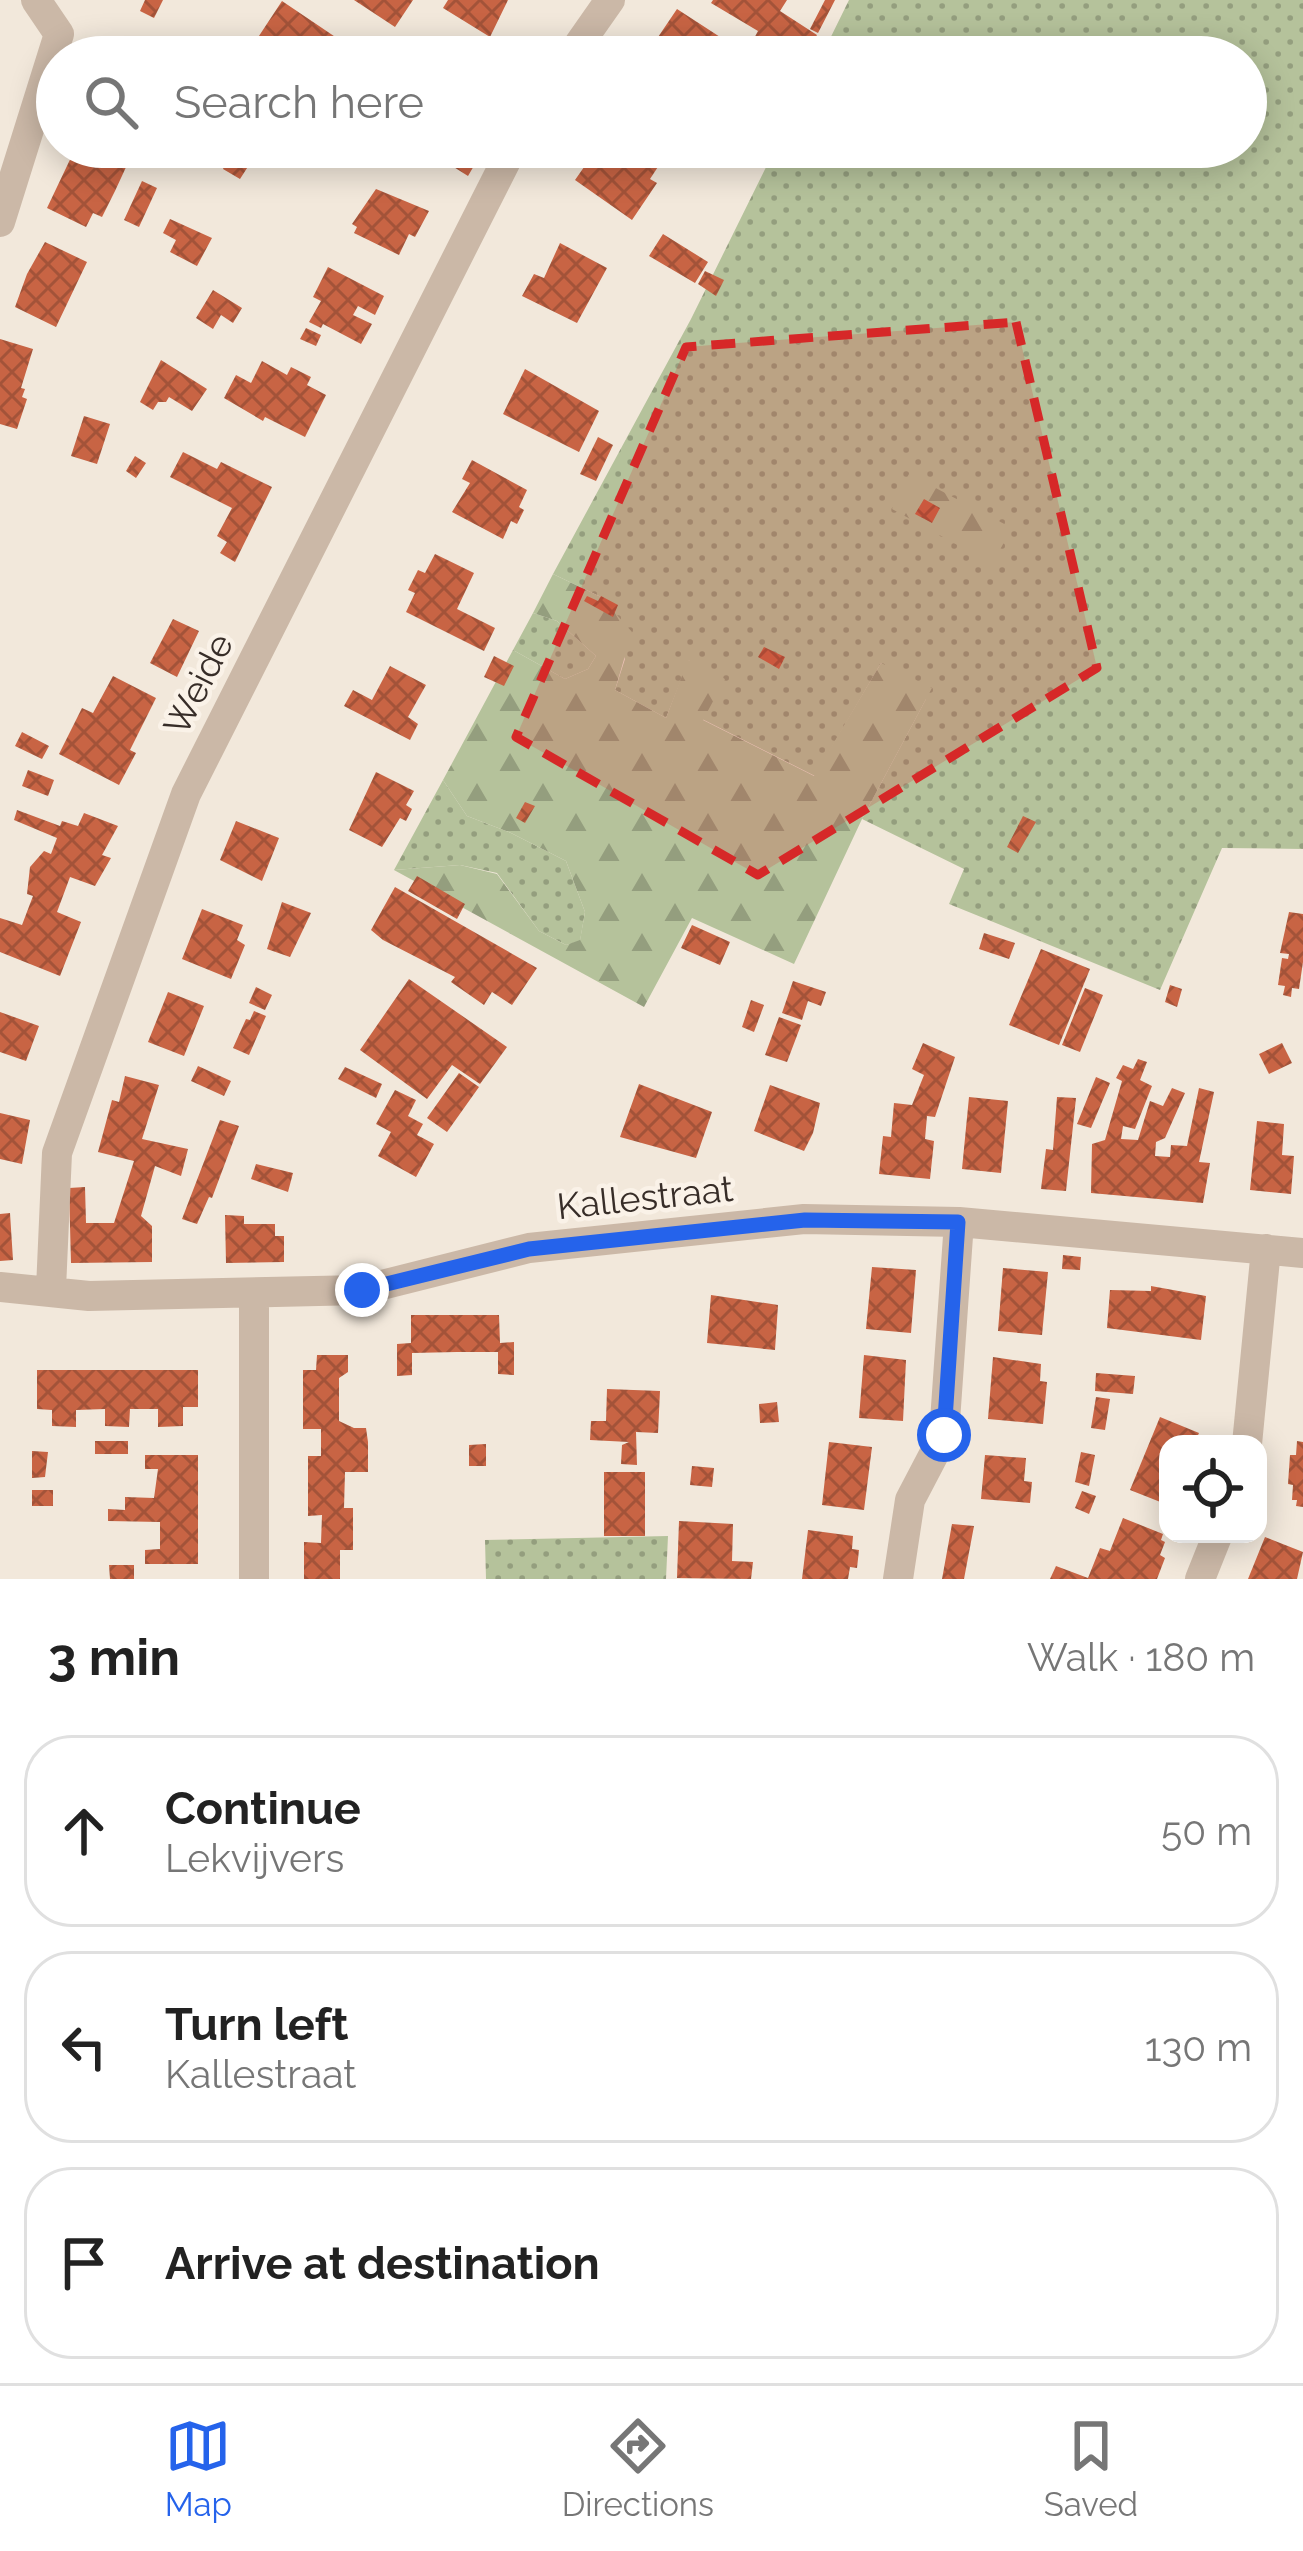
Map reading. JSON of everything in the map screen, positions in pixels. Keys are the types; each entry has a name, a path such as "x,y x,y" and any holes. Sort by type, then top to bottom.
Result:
{"street":[{"path":"36,0 57,36"},
{"path":"585,36 610,0"},
{"path":"0,222 36,105"},
{"name":"Weide","path":"51,1289 57,1153 186,794 502,168"},
{"name":"Kallestraat","path":"0,1286 89,1296 362,1290 529,1249 805,1220 958,1222 1303,1253"},
{"path":"898,1579 910,1500 944,1435 958,1222"},
{"path":"1247,1435 1266,1250"},
{"path":"254,1293 254,1579"},
{"path":"1200,1579 1214,1543"}],"highlighted area":[{"path":"1016,322 1097,668 758,875 516,737 686,347"}],"green space":[{"path":"849,0 1303,0 1303,849 1222,848 1160,990 949,904 964,869 862,819 926,699 881,663 815,776 702,719 689,660 666,718 615,690 625,659 601,597 553,574 691,319 766,168 1267,168 1267,36 831,36"},
{"path":"909,474 1012,528 992,564 892,509"},
{"path":"553,574 601,597 632,632 615,690 666,718 688,660 725,679 703,720 814,776 881,663 932,688 862,819 794,964 692,918 644,1007 394,870 460,865 497,874 539,931 566,945 580,940 585,912 566,861 467,816 443,780 513,650 565,679 588,669 596,656 557,621 533,613"},
{"path":"533,613 557,621 596,656 588,669 565,679 513,650"},
{"path":"443,780 467,816 566,861 585,912 580,941 566,945 539,931 497,873 460,865 394,870"},
{"path":"668,1536 666,1579 486,1579 485,1540"}],"building":[{"path":"145,0 163,0 154,18 140,11"},
{"path":"354,0 413,0 395,27"},
{"path":"448,0 508,0 490,36 443,8"},
{"path":"787,0 780,11 817,35 755,36 758,31 711,3"},
{"path":"825,0 835,0 818,33 810,29"},
{"path":"282,1 334,36 259,36"},
{"path":"677,9 719,36 659,36"},
{"path":"66,168 126,168 102,217 93,213 86,227 47,208"},
{"path":"223,168 247,168 240,179"},
{"path":"583,168 657,168 650,179 657,183 632,220 575,180"},
{"path":"142,181 157,188 139,227 124,220"},
{"path":"376,189 429,211 399,255 354,233 357,227 352,224"},
{"path":"170,219 212,238 197,266 170,252 176,240 163,233"},
{"path":"663,234 708,262 695,283 649,256"},
{"path":"45,242 87,262 56,327 15,307"},
{"path":"560,243 607,268 577,323 522,296 534,274 544,278"},
{"path":"328,267 384,296 375,315 358,306 353,315 372,324 361,344 323,324 321,328 309,322 321,301 313,297"},
{"path":"705,271 724,280 716,296 698,284"},
{"path":"213,290 242,308 233,323 221,315 213,329 196,318"},
{"path":"306,328 321,335 316,346 300,339"},
{"path":"0,339 33,349 21,388 27,399 17,429 0,424"},
{"path":"161,360 207,389 192,411 169,397 153,410 140,402"},
{"path":"262,361 287,375 291,367 311,377 307,385 326,395 305,437 265,417 263,421 224,398 236,375 251,383"},
{"path":"525,369 599,411 579,452 503,414"},
{"path":"84,416 110,424 97,464 71,456"},
{"path":"598,437 613,445 596,481 580,474"},
{"path":"183,452 217,469 221,462 272,487 235,562 220,553 227,542 217,536 232,508 170,477"},
{"path":"135,456 146,463 136,478 126,471"},
{"path":"472,460 527,490 519,507 524,510 517,524 511,521 503,539 452,512 470,483 462,479"},
{"path":"924,499 940,508 932,523 915,514"},
{"path":"435,554 474,573 457,609 495,628 484,651 406,612 415,593 408,590 418,570 425,573"},
{"path":"587,596 598,601 601,596 618,605 613,617 584,601"},
{"path":"173,619 199,631 177,677 150,663"},
{"path":"764,647 785,657 779,669 758,657"},
{"path":"494,656 514,666 504,686 484,677"},
{"path":"390,666 426,685 408,717 418,724 410,740 344,706 353,690 372,700"},
{"path":"113,676 156,698 119,785 59,754 82,708 93,713"},
{"path":"22,732 49,746 42,759 15,746"},
{"path":"28,770 54,780 48,796 22,786"},
{"path":"376,772 414,791 406,805 412,809 406,821 400,818 382,847 349,830"},
{"path":"525,802 535,806 525,823 516,818"},
{"path":"17,810 60,826 62,821 78,826 84,813 118,826 102,855 111,858 95,886 70,877 57,912 81,922 60,976 0,952 0,918 22,925 33,896 27,894 30,867 44,851 51,854 57,838 14,820"},
{"path":"1023,816 1036,822 1018,853 1007,847"},
{"path":"236,821 279,838 262,881 220,860"},
{"path":"417,876 465,904 457,919 408,891"},
{"path":"395,887 537,968 512,1005 492,992 484,1005 451,982 455,977 371,930"},
{"path":"282,902 311,913 290,957 267,949"},
{"path":"202,909 243,925 237,940 245,945 231,979 182,959"},
{"path":"1289,912 1303,914 1303,962 1299,989 1292,988 1291,997 1283,995 1285,986 1278,985 1282,958 1288,959 1289,954 1280,953"},
{"path":"692,925 730,942 720,965 681,948"},
{"path":"984,933 1015,943 1009,959 979,949"},
{"path":"1041,949 1090,969 1059,1045 1009,1025"},
{"path":"409,979 507,1047 480,1084 452,1065 427,1099 360,1050"},
{"path":"793,981 826,992 821,1006 808,1001 802,1020 782,1013"},
{"path":"1170,985 1182,989 1177,1007 1165,1002"},
{"path":"256,987 272,995 265,1010 249,1003"},
{"path":"1085,988 1103,995 1080,1052 1062,1045"},
{"path":"168,992 204,1006 184,1056 148,1042"},
{"path":"751,1000 764,1005 754,1032 742,1027"},
{"path":"254,1011 266,1016 249,1055 233,1048"},
{"path":"0,1012 39,1026 26,1061 0,1052"},
{"path":"779,1017 801,1025 787,1062 765,1055"},
{"path":"923,1043 955,1057 935,1117 927,1116 925,1139 934,1141 930,1179 879,1174 883,1136 891,1137 894,1103 912,1105 924,1075 912,1069"},
{"path":"1282,1043 1292,1063 1269,1074 1259,1054"},
{"path":"1138,1059 1147,1062 1140,1080 1152,1086 1135,1129 1123,1126 1121,1139 1138,1140 1150,1101 1163,1106 1172,1088 1185,1093 1165,1138 1156,1142 1155,1156 1170,1157 1171,1145 1187,1146 1199,1088 1214,1092 1199,1162 1210,1163 1203,1203 1091,1193 1092,1144 1105,1140 1122,1081 1116,1078 1123,1065 1133,1069"},
{"path":"198,1066 231,1081 224,1096 191,1081"},
{"path":"345,1067 382,1084 376,1098 338,1079"},
{"path":"459,1073 479,1087 447,1132 427,1118"},
{"path":"125,1076 159,1085 142,1139 188,1149 181,1176 155,1166 141,1216 152,1226 152,1262 71,1263 69,1188 85,1187 86,1223 114,1223 134,1161 98,1152 112,1100 119,1102"},
{"path":"1096,1077 1110,1083 1091,1128 1077,1124"},
{"path":"639,1084 712,1112 696,1158 620,1137"},
{"path":"770,1085 820,1103 804,1151 754,1131"},
{"path":"395,1090 416,1100 408,1116 423,1124 417,1135 434,1144 416,1177 378,1156 391,1132 376,1124"},
{"path":"969,1097 1008,1101 1001,1173 962,1169"},
{"path":"1057,1097 1076,1098 1066,1191 1041,1189 1046,1149 1053,1150"},
{"path":"0,1113 30,1120 22,1164 0,1159"},
{"path":"220,1120 239,1126 197,1224 182,1219"},
{"path":"1257,1121 1284,1124 1282,1155 1294,1156 1291,1194 1250,1190"},
{"path":"256,1164 293,1173 288,1192 251,1179"},
{"path":"10,1213 13,1260 0,1261 0,1214"},
{"path":"225,1215 244,1216 244,1224 275,1224 275,1236 284,1236 284,1262 226,1263"},
{"path":"1063,1255 1081,1257 1080,1270 1062,1269"},
{"path":"872,1267 916,1270 911,1333 866,1329"},
{"path":"1003,1268 1048,1272 1042,1335 998,1331"},
{"path":"1151,1286 1206,1296 1201,1340 1107,1328 1110,1290 1151,1291"},
{"path":"711,1295 778,1305 775,1350 707,1343"},
{"path":"411,1315 499,1315 500,1343 514,1342 514,1375 498,1374 498,1352 457,1352 412,1353 412,1375 397,1376 397,1344 411,1343"},
{"path":"317,1355 348,1355 348,1372 339,1378 339,1421 366,1428 368,1442 368,1472 345,1472 344,1508 353,1508 353,1550 340,1550 340,1579 304,1579 304,1542 321,1543 322,1515 308,1516 308,1456 321,1456 321,1429 303,1429 303,1370 316,1370"},
{"path":"864,1355 906,1360 903,1421 859,1418"},
{"path":"993,1357 1041,1364 1040,1381 1047,1382 1043,1424 988,1419"},
{"path":"37,1370 198,1370 198,1407 183,1407 183,1426 158,1427 158,1409 130,1409 129,1427 105,1426 105,1409 76,1410 76,1427 52,1426 52,1410 37,1409"},
{"path":"1096,1373 1135,1376 1133,1394 1095,1391"},
{"path":"607,1389 660,1391 658,1433 636,1432 637,1465 621,1464 622,1445 629,1442 590,1440 591,1421 606,1421"},
{"path":"1096,1397 1110,1399 1105,1430 1091,1428"},
{"path":"777,1402 779,1422 760,1423 759,1404"},
{"path":"1160,1417 1199,1433 1159,1435 1159,1501 1130,1490"},
{"path":"95,1441 128,1441 128,1454 95,1454"},
{"path":"1297,1441 1303,1442 1303,1507 1292,1500 1293,1485 1288,1484 1290,1455 1296,1455"},
{"path":"829,1442 872,1447 864,1510 822,1505"},
{"path":"486,1444 486,1466 469,1466 469,1445"},
{"path":"32,1451 48,1452 45,1477 32,1478"},
{"path":"1081,1452 1095,1455 1089,1486 1075,1482"},
{"path":"145,1455 198,1455 198,1564 145,1564 145,1550 160,1549 160,1522 108,1521 108,1509 125,1510 125,1497 154,1498 158,1469 145,1469"},
{"path":"985,1455 1026,1458 1024,1481 1032,1482 1030,1503 981,1499"},
{"path":"692,1466 714,1468 712,1487 690,1485"},
{"path":"604,1472 645,1472 645,1536 604,1536"},
{"path":"32,1490 53,1490 53,1506 32,1506"},
{"path":"1082,1491 1096,1496 1089,1514 1075,1508"},
{"path":"1123,1518 1159,1532 1159,1543 1165,1543 1160,1555 1165,1558 1157,1579 1050,1579 1056,1566 1088,1578 1100,1548 1110,1551"},
{"path":"679,1521 733,1524 732,1561 753,1562 751,1579 677,1578"},
{"path":"952,1524 974,1526 964,1579 942,1579"},
{"path":"808,1530 853,1536 852,1549 859,1550 857,1568 850,1567 848,1579 802,1579"},
{"path":"1267,1538 1303,1552 1297,1579 1248,1579"},
{"path":"109,1565 134,1565 134,1579 110,1579"}],"route":[{"path":"362,1290 529,1249 805,1220 958,1222 944,1435"}]}
